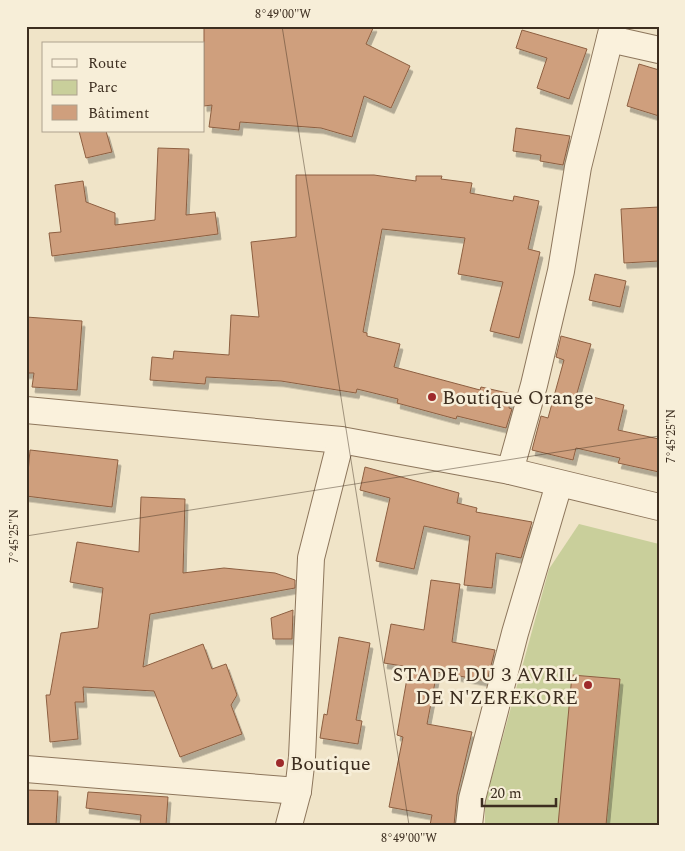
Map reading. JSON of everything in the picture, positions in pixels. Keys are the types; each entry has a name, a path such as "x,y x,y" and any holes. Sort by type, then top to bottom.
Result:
{"street":[{"path":"510,471 534,385 561,271 578,167 612,33 659,50"},
{"path":"26,410 341,440 510,471 659,508"},
{"path":"289,825 298,791 302,756 311,558 341,440"},
{"path":"468,825 472,799 512,643 559,484"},
{"path":"26,769 298,791"}],"green space":[{"name":"STADE DU 3 AVRIL DE N'ZEREKORE","path":"579,524 659,544 659,825 485,825 485,802 549,569"}],"building":[{"path":"204,26 374,26 366,44 410,66 391,108 364,96 352,137 321,128 240,122 239,130 209,127 212,105 205,106"},
{"path":"522,30 587,49 569,99 537,88 547,58 516,48"},
{"path":"639,64 659,70 659,116 627,106"},
{"path":"516,128 570,136 563,165 540,161 541,155 513,151"},
{"path":"79,132 106,132 112,152 86,158"},
{"path":"158,148 189,149 186,215 215,212 218,234 52,256 49,233 61,232 55,185 83,181 86,202 115,213 115,225 155,220"},
{"path":"296,175 374,175 416,181 416,176 442,176 441,179 472,183 470,193 513,201 514,196 539,201 528,249 540,252 519,338 490,331 503,282 458,274 465,238 382,229 363,332 367,333 367,336 400,344 394,367 480,390 481,387 512,394 509,408 512,409 506,428 457,416 456,419 397,403 398,399 357,389 356,393 281,381 206,377 205,384 150,380 152,357 173,359 174,351 229,355 231,315 259,317 251,242 296,237"},
{"path":"659,207 659,261 624,263 621,209"},
{"path":"595,274 626,281 620,307 589,300"},
{"path":"26,317 82,321 77,390 32,387 34,373 26,373"},
{"path":"561,336 591,344 577,393 624,405 618,430 659,439 659,472 618,463 620,458 576,448 573,460 532,450 541,416 548,418 564,360 556,357"},
{"path":"30,450 118,460 112,507 26,496"},
{"path":"365,467 459,493 457,503 477,508 476,512 532,522 521,558 496,553 492,588 464,585 470,536 424,526 414,569 376,561 390,498 360,490"},
{"path":"141,497 185,499 183,573 224,568 275,573 295,580 295,588 150,614 143,667 203,644 212,669 226,664 237,695 231,705 242,734 180,757 154,691 83,687 84,702 75,702 78,739 50,742 46,695 50,695 61,633 98,628 103,588 70,582 77,542 139,552"},
{"path":"431,580 460,584 452,642 495,650 487,681 437,672 427,724 472,732 457,795 454,825 430,825 432,815 389,807 403,737 397,735 409,667 384,663 391,624 424,630"},
{"path":"293,610 292,639 273,639 271,618"},
{"path":"339,637 370,643 356,720 362,721 358,744 320,738 324,714 327,715"},
{"path":"572,675 620,679 606,825 558,825"},
{"path":"26,790 58,791 56,825 26,825"},
{"path":"88,792 168,797 166,825 140,825 141,815 86,808"}],"place":[{"name":"Boutique Orange","path":"432,397"},
{"name":"STADE DU 3 AVRIL DE N'ZEREKORE","path":"588,685"},
{"name":"Boutique","path":"280,763"}]}
